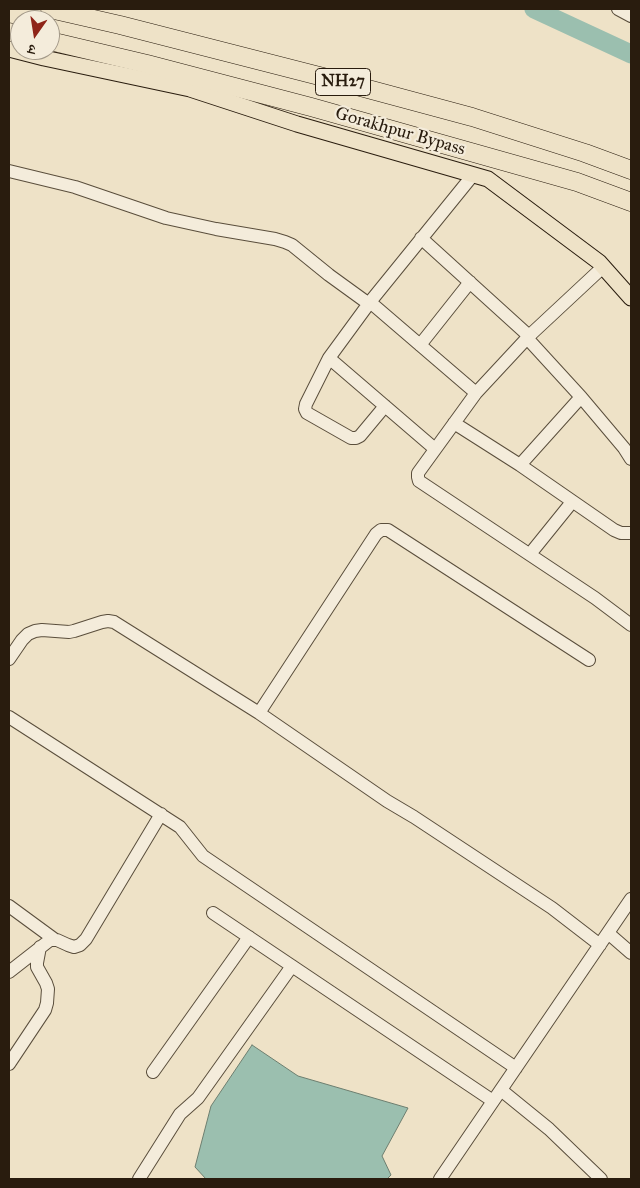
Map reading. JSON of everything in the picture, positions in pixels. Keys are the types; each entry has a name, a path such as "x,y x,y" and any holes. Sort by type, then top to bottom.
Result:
{"highway":[{"name":"NH27","path":"50,9 120,25 472,117 585,153 631,170"},
{"name":"Gorakhpur Bypass","path":"60,43 321,109 577,182 631,202"}],"main road":[{"path":"9,49 190,89 297,124 488,179 600,262 631,298"}],"street":[{"path":"618,9 631,16"},
{"path":"9,171 75,187 166,218 275,239 292,245 329,275 370,303 476,393"},
{"path":"385,406 360,436 356,438 351,438 307,413 305,409 329,358 421,238 473,175"},
{"path":"421,238 528,337 581,397 631,459"},
{"path":"603,267 528,337 476,393 418,473 419,481 628,618"},
{"path":"420,345 470,282"},
{"path":"329,358 435,449"},
{"path":"520,465 581,397"},
{"path":"454,423 520,465 614,530 621,533 631,533"},
{"path":"530,554 572,502"},
{"path":"259,712 376,534 381,530 388,530 589,660"},
{"path":"9,659 22,640 28,634 35,631 74,631 102,622 114,622 259,712 380,796 552,908 600,945"},
{"path":"9,717 180,827 203,856 516,1068"},
{"path":"9,906 54,939 68,946 80,945 86,939 160,814"},
{"path":"440,1179 631,899"},
{"path":"213,913 493,1101"},
{"path":"608,933 631,953"},
{"path":"153,1072 249,937"},
{"path":"9,972 40,947 54,939"},
{"path":"9,1064 45,1010 47,1003 48,989 37,963 40,947"},
{"path":"140,1179 180,1114 198,1098 292,966"},
{"path":"501,1090 549,1129 601,1179"}],"shaded area":[{"path":"252,1045 298,1076 408,1108 382,1156 391,1175 387,1179 206,1179 195,1167 211,1106"}],"waterway":[{"path":"534,9 631,54"}]}
